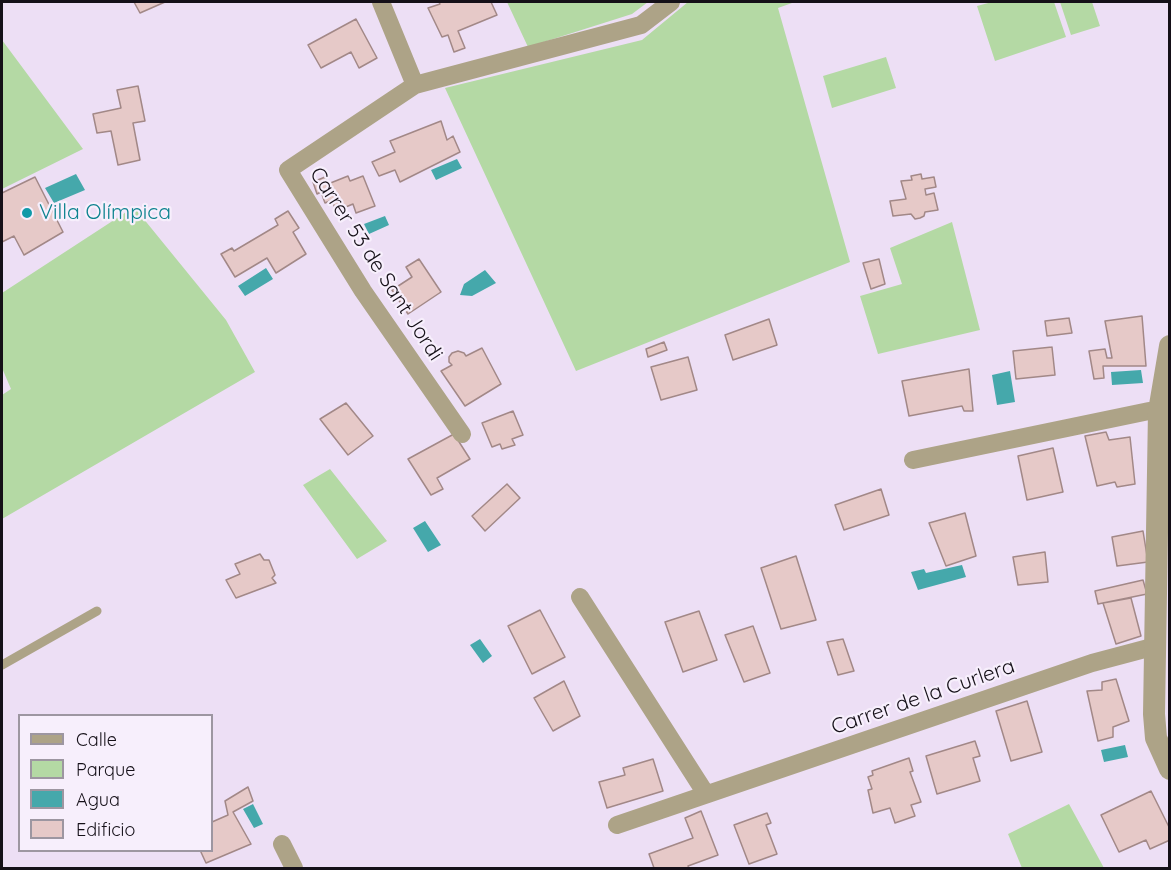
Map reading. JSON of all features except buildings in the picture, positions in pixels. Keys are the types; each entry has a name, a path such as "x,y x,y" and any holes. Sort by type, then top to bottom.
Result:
{"street":[{"path":"381,2 415,85 641,25 671,2"},
{"name":"Carrer 53 de Sant Jordi","path":"415,85 288,170 363,291 462,434"},
{"path":"1170,346 1159,411 1154,714 1156,738 1170,769"},
{"path":"914,460 1149,411 1159,411"},
{"path":"580,597 706,794"},
{"name":"Carrer de la Curlera","path":"617,825 1092,663 1156,646"},
{"path":"282,844 294,868"}],"lane":[{"path":"2,665 97,611"}],"green space":[{"path":"507,2 648,2 632,14 528,47"},
{"path":"688,2 792,3 778,8 850,262 576,371 445,88 642,40"},
{"path":"992,2 1054,2 1066,37 995,61 977,6"},
{"path":"1060,2 1092,2 1100,26 1071,35"},
{"path":"2,40 83,149 2,189"},
{"path":"886,57 896,88 832,108 823,76"},
{"path":"134,207 226,320 255,372 2,519 2,395 11,389 2,368 2,293"},
{"path":"952,222 980,330 878,354 860,296 902,284 890,248"},
{"path":"330,469 387,541 357,559 303,485"},
{"path":"1069,804 1104,868 1022,868 1008,834"}],"water":[{"path":"457,159 462,168 436,180 431,170"},
{"path":"76,174 85,190 54,203 45,188"},
{"path":"385,216 389,225 369,234 364,224"},
{"path":"266,268 273,279 245,296 238,286"},
{"path":"485,270 496,283 472,296 460,295 464,284"},
{"path":"1141,370 1143,383 1112,385 1111,372"},
{"path":"1010,371 1015,402 997,405 992,375"},
{"path":"425,521 441,545 428,552 413,528"},
{"path":"962,565 966,577 918,590 911,572 924,569 926,573"},
{"path":"480,639 492,656 483,663 470,645"},
{"path":"1125,745 1128,757 1104,762 1101,750"},
{"path":"253,804 263,824 254,828 243,809"}],"place":[{"name":"Villa Olímpica","path":"27,213"}]}
